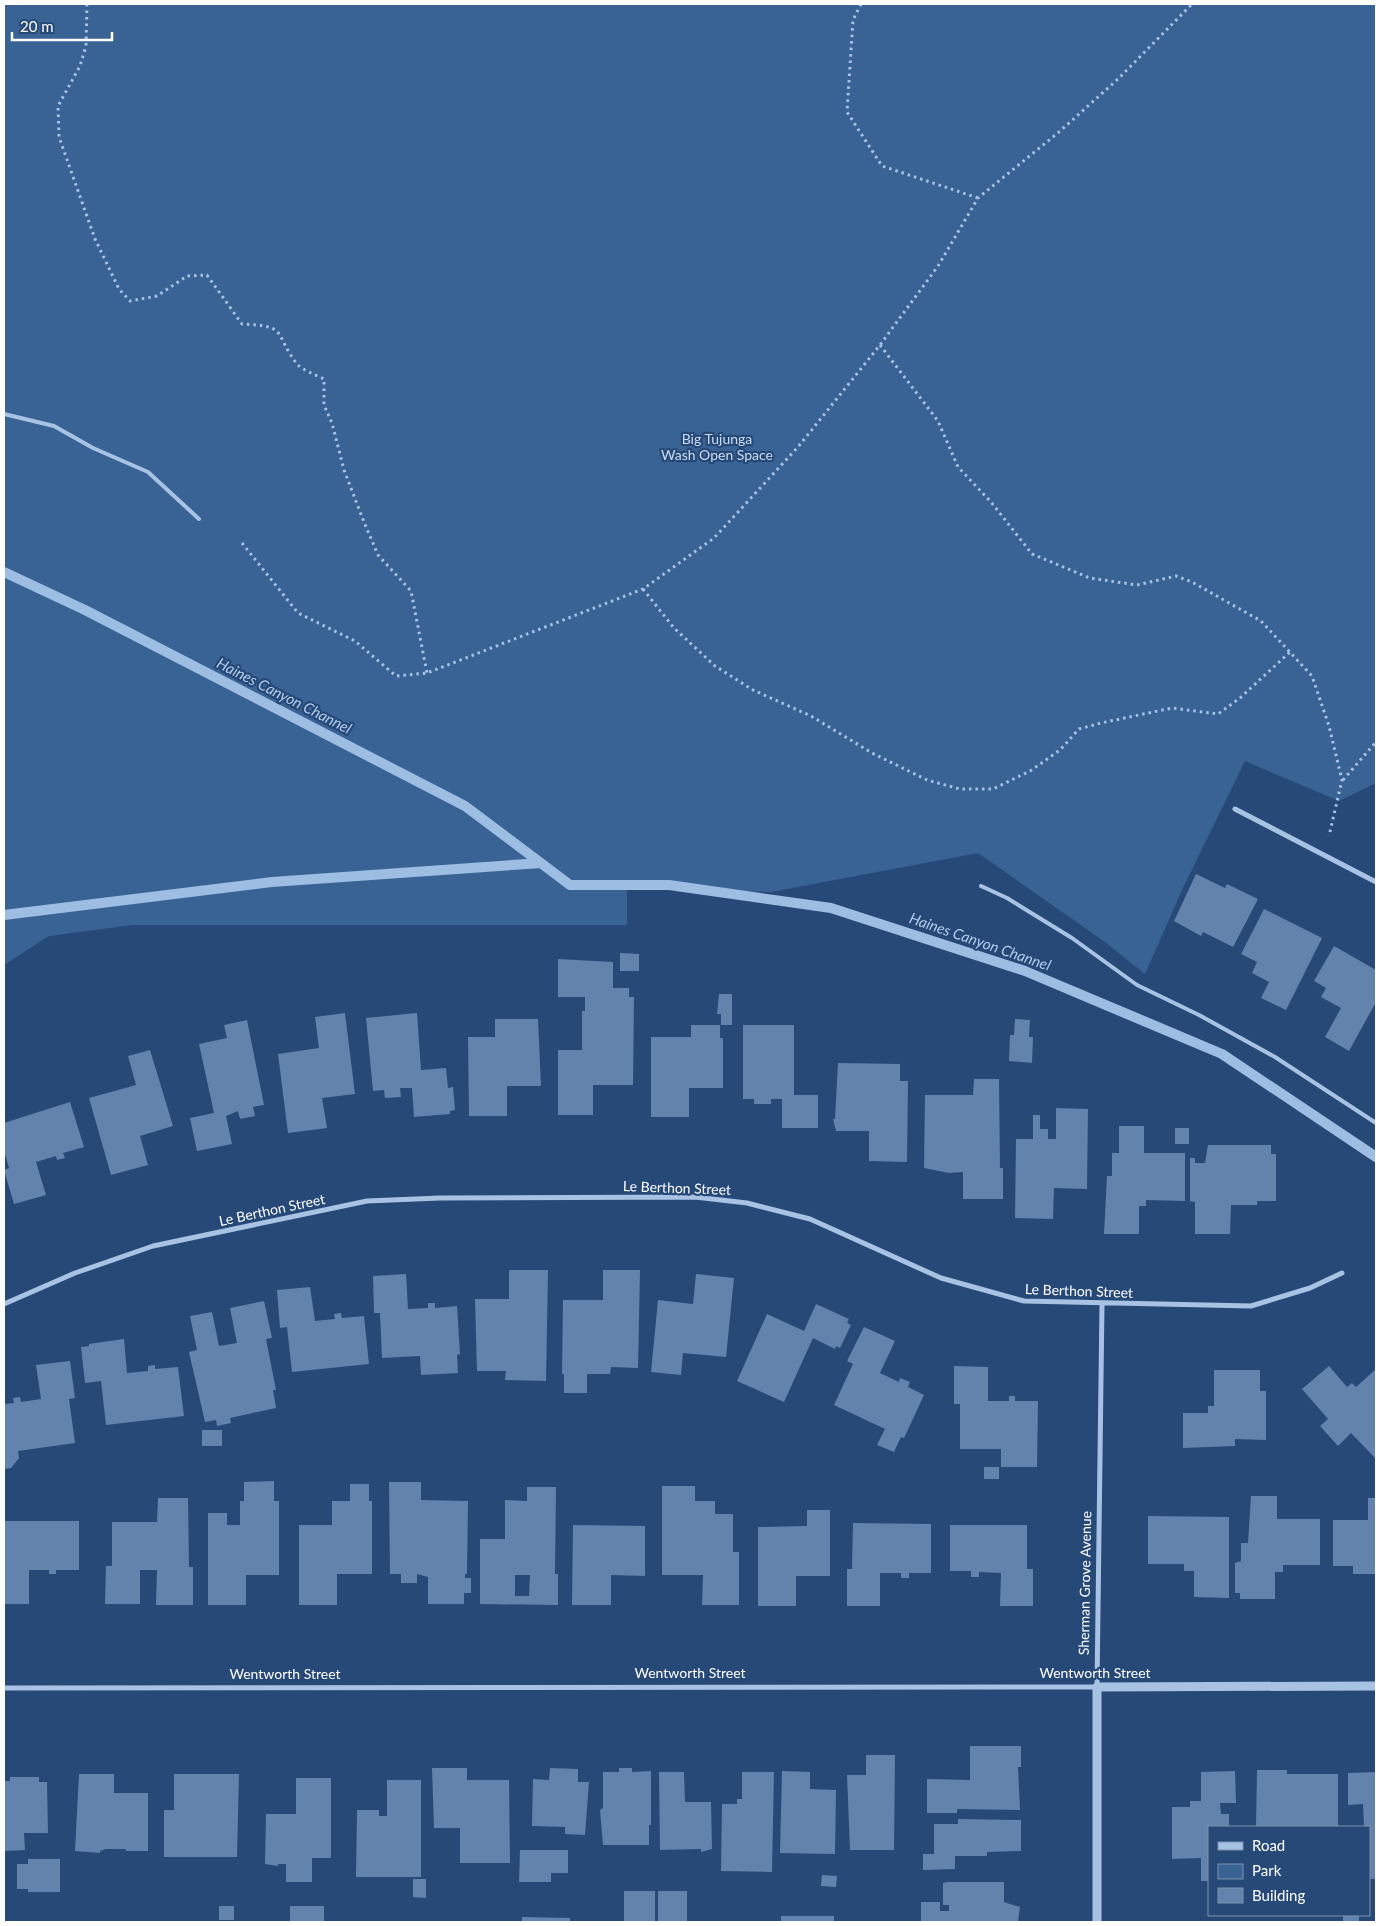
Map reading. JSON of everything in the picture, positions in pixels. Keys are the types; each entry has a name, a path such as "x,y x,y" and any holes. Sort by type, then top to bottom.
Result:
{"street":[{"path":"1235,809 1376,882"},
{"name":"Le Berthon Street","path":"4,1304 75,1273 152,1246 368,1201 440,1198 695,1197 747,1203 810,1219 941,1278 1024,1302 1251,1306 1310,1288 1342,1273"},
{"name":"Sherman Grove Avenue","path":"1097,1922 1097,1687 1102,1304"},
{"name":"Wentworth Street","path":"4,1688 1376,1686"}],"lane":[{"path":"4,414 54,426 93,448 148,472 199,519"},
{"path":"981,886 1007,898 1072,938 1137,985 1275,1057 1376,1123"}],"path":[{"path":"87,4 86,46 80,66 58,106 59,137 96,239 119,289 130,301 157,296 187,276 207,275 242,324 267,325 280,332 298,365 324,379 324,405 332,423 344,470 364,522 378,555 411,591 427,673"},
{"path":"861,4 852,20 847,112 882,166 978,198"},
{"path":"242,543 298,613 355,641 396,676 427,673 643,589 714,538 798,447 880,345 938,266 978,198 1059,132 1118,79 1192,4"},
{"path":"880,345 938,421 958,467 991,502 1032,554 1090,578 1137,585 1176,576 1192,582 1261,621 1312,676 1329,726 1342,780 1324,854"},
{"path":"643,589 674,628 715,666 753,690 811,716 872,753 927,780 960,789 993,789 1030,771 1060,750 1078,729 1172,708 1218,714 1240,698 1290,652"},
{"path":"1342,780 1376,742"}],"green space":[{"name":"Big Tujunga Wash Open Space","path":"4,4 1376,4 1376,783 1339,801 1245,761 1182,890 1145,974 1105,942 978,853 771,892 627,887 627,925 132,925 49,936 4,965"}],"building":[{"path":"1196,874 1225,888 1227,884 1258,899 1233,947 1203,932 1201,936 1174,921"},
{"path":"1264,909 1322,938 1286,1010 1261,998 1269,982 1252,973 1257,962 1241,954"},
{"path":"1334,946 1376,970 1376,1002 1349,1051 1325,1037 1341,1008 1321,997 1326,988 1314,981"},
{"path":"620,953 639,954 639,971 620,971"},
{"path":"558,959 613,962 613,988 629,988 629,997 634,997 633,1085 593,1085 593,1115 558,1115 558,1050 582,1050 582,1011 585,1011 585,997 558,997"},
{"path":"719,994 732,994 732,1025 721,1025 721,1014 717,1014"},
{"path":"345,1013 355,1094 322,1098 327,1128 288,1133 278,1054 319,1048 315,1017"},
{"path":"417,1013 421,1070 446,1068 448,1088 453,1087 455,1110 450,1111 450,1114 414,1117 412,1088 400,1088 401,1097 385,1098 384,1090 373,1091 366,1018"},
{"path":"495,1019 538,1019 541,1086 507,1086 507,1116 469,1116 468,1037 495,1037"},
{"path":"1015,1019 1030,1020 1029,1037 1033,1037 1032,1063 1009,1061 1010,1035 1014,1035"},
{"path":"247,1020 264,1105 253,1107 255,1116 240,1119 238,1111 226,1116 232,1144 197,1151 190,1118 214,1113 199,1044 227,1038 224,1025"},
{"path":"691,1025 720,1025 720,1038 723,1038 723,1088 689,1088 689,1117 651,1117 651,1037 691,1037"},
{"path":"743,1025 794,1025 794,1095 818,1095 818,1128 782,1128 782,1099 771,1099 771,1104 754,1104 754,1099 743,1099"},
{"path":"150,1050 173,1126 140,1136 148,1165 111,1175 89,1098 136,1085 128,1056"},
{"path":"838,1063 900,1064 900,1081 908,1081 907,1162 869,1161 869,1131 836,1131 833,1119 835,1119"},
{"path":"974,1079 999,1079 1000,1168 1003,1168 1003,1199 963,1199 963,1172 949,1173 924,1168 925,1095 973,1095"},
{"path":"70,1102 84,1147 63,1153 65,1158 57,1160 56,1156 36,1162 46,1195 14,1204 4,1170 9,1168 4,1150 4,1123"},
{"path":"1056,1108 1088,1109 1087,1189 1054,1188 1053,1219 1015,1218 1016,1139 1033,1139 1033,1115 1040,1115 1040,1129 1048,1129 1048,1139 1056,1139"},
{"path":"1119,1126 1144,1126 1144,1153 1185,1153 1185,1201 1146,1200 1146,1206 1139,1206 1139,1234 1104,1234 1107,1176 1112,1176 1112,1153 1119,1153"},
{"path":"1175,1128 1189,1128 1189,1144 1175,1144"},
{"path":"1208,1145 1271,1145 1271,1154 1276,1154 1276,1201 1257,1201 1257,1205 1231,1205 1230,1234 1195,1234 1195,1202 1190,1201 1190,1158 1195,1158 1195,1163 1205,1163"},
{"path":"509,1270 548,1270 546,1381 505,1380 506,1371 477,1371 475,1299 509,1299"},
{"path":"603,1270 640,1270 638,1368 611,1367 610,1374 587,1374 587,1393 564,1393 564,1374 562,1374 563,1300 603,1300"},
{"path":"406,1274 408,1309 428,1308 428,1303 435,1303 435,1308 457,1306 460,1354 457,1355 458,1373 421,1375 420,1356 382,1358 380,1313 374,1313 373,1276"},
{"path":"696,1274 734,1278 726,1357 683,1353 681,1375 651,1372 658,1300 693,1304"},
{"path":"310,1287 315,1321 335,1319 334,1314 341,1313 342,1318 364,1316 369,1364 292,1372 287,1327 280,1328 277,1290"},
{"path":"264,1301 272,1338 266,1339 276,1390 273,1390 276,1408 230,1418 231,1423 217,1426 216,1420 205,1422 189,1352 197,1350 190,1316 212,1312 219,1346 237,1343 230,1308"},
{"path":"816,1304 849,1319 847,1323 851,1325 840,1348 836,1346 835,1349 813,1338 784,1402 737,1381 767,1314 804,1331"},
{"path":"864,1327 895,1341 880,1373 899,1382 900,1378 910,1382 908,1387 924,1395 904,1438 901,1437 894,1452 877,1445 885,1429 834,1405 853,1364 847,1361"},
{"path":"124,1339 127,1373 148,1371 148,1366 155,1365 155,1369 178,1367 184,1416 106,1425 101,1381 85,1383 81,1347"},
{"path":"70,1361 75,1398 69,1399 75,1443 18,1451 19,1458 11,1468 4,1469 4,1404 14,1403 13,1398 20,1397 21,1402 41,1399 36,1365"},
{"path":"954,1366 988,1367 988,1401 1009,1401 1009,1396 1015,1396 1015,1401 1038,1401 1037,1467 1001,1467 1001,1449 960,1449 960,1404 954,1404"},
{"path":"1329,1366 1347,1387 1352,1383 1356,1387 1376,1369 1376,1459 1351,1433 1338,1446 1320,1426 1328,1419 1302,1389"},
{"path":"1214,1370 1260,1370 1260,1391 1266,1391 1266,1440 1235,1439 1235,1446 1183,1448 1183,1413 1208,1413 1208,1406 1214,1406"},
{"path":"202,1430 222,1430 222,1446 202,1446"},
{"path":"984,1467 999,1467 999,1479 984,1479"},
{"path":"274,1481 274,1501 279,1501 279,1575 246,1575 246,1605 208,1605 208,1513 227,1513 227,1525 240,1525 240,1501 244,1501 244,1482"},
{"path":"389,1482 421,1482 421,1500 468,1501 467,1574 465,1574 465,1578 471,1578 471,1593 464,1593 464,1604 428,1604 428,1577 417,1574 417,1583 401,1583 401,1574 390,1574"},
{"path":"350,1484 369,1484 369,1501 372,1501 372,1574 337,1574 337,1605 299,1605 299,1525 332,1525 332,1501 350,1501"},
{"path":"662,1486 695,1486 695,1501 715,1501 715,1514 733,1514 733,1552 739,1552 739,1605 702,1605 703,1575 662,1575"},
{"path":"527,1487 556,1487 555,1574 558,1574 558,1605 480,1604 480,1539 505,1539 505,1500 527,1501","holes":["515,1575 530,1575 529,1596 515,1596"]},
{"path":"1251,1496 1277,1496 1277,1519 1320,1519 1320,1565 1283,1565 1283,1572 1275,1572 1275,1599 1240,1599 1240,1593 1235,1593 1235,1563 1241,1561 1241,1543 1248,1543"},
{"path":"158,1498 188,1498 189,1567 193,1567 193,1605 156,1605 157,1570 140,1570 140,1604 105,1604 106,1566 112,1566 112,1522 157,1522"},
{"path":"1368,1498 1376,1498 1376,1574 1353,1574 1353,1566 1333,1566 1333,1520 1368,1520"},
{"path":"807,1510 830,1510 830,1576 796,1576 796,1606 758,1606 758,1527 807,1526"},
{"path":"1148,1516 1229,1517 1229,1598 1194,1597 1194,1571 1184,1571 1184,1564 1148,1564"},
{"path":"4,1521 79,1521 79,1570 56,1570 56,1574 49,1574 49,1570 29,1570 29,1604 4,1604"},
{"path":"853,1523 931,1524 931,1573 909,1573 909,1578 901,1578 901,1573 880,1573 880,1606 847,1606 847,1569 852,1569"},
{"path":"573,1525 645,1526 645,1576 611,1575 611,1605 572,1605"},
{"path":"950,1525 1027,1525 1027,1569 1033,1569 1033,1606 1000,1606 1001,1573 979,1572 979,1577 971,1577 971,1571 950,1571"},
{"path":"970,1746 1021,1746 1021,1767 1018,1767 1020,1810 957,1809 957,1813 927,1813 927,1779 970,1780"},
{"path":"866,1755 895,1755 894,1850 850,1850 847,1775 866,1775"},
{"path":"432,1768 467,1768 467,1780 509,1780 510,1863 460,1863 460,1828 434,1828"},
{"path":"550,1768 578,1769 578,1782 589,1782 585,1835 565,1834 565,1827 532,1826 533,1779 549,1780"},
{"path":"619,1768 632,1768 632,1772 651,1771 649,1845 603,1845 600,1810 603,1808 603,1772 619,1772"},
{"path":"1257,1770 1287,1770 1287,1774 1338,1774 1338,1826 1256,1826"},
{"path":"782,1771 810,1772 810,1789 836,1790 835,1854 780,1853"},
{"path":"1235,1771 1236,1803 1220,1803 1221,1814 1229,1814 1229,1826 1208,1826 1208,1881 1201,1881 1201,1858 1172,1859 1172,1807 1190,1807 1190,1801 1201,1801 1201,1772"},
{"path":"659,1772 684,1772 685,1802 711,1802 712,1849 701,1852 701,1849 660,1850"},
{"path":"742,1772 774,1772 772,1872 721,1871 722,1804 737,1804 737,1799 742,1799"},
{"path":"1376,1772 1376,1879 1370,1879 1370,1826 1364,1826 1363,1804 1348,1805 1348,1773"},
{"path":"79,1774 114,1774 114,1793 148,1793 148,1851 106,1849 100,1851 100,1853 75,1851"},
{"path":"174,1774 239,1774 237,1857 164,1857 164,1810 174,1810"},
{"path":"10,1777 39,1777 39,1782 47,1782 48,1833 24,1833 25,1850 4,1851 4,1781 10,1781"},
{"path":"296,1778 331,1778 331,1858 312,1858 312,1882 286,1882 286,1864 278,1864 278,1866 265,1864 266,1814 296,1814"},
{"path":"387,1780 421,1780 421,1877 356,1877 357,1810 379,1810 379,1816 387,1816"},
{"path":"958,1819 1021,1820 1021,1851 987,1852 987,1856 955,1856 955,1869 923,1870 923,1854 934,1854 934,1824 958,1824"},
{"path":"520,1850 568,1850 568,1873 551,1873 551,1882 519,1882"},
{"path":"28,1859 60,1859 60,1892 28,1892 28,1889 17,1889 17,1864 28,1864"},
{"path":"822,1875 837,1876 836,1887 821,1886"},
{"path":"413,1879 426,1879 426,1898 413,1897"},
{"path":"1004,1882 1004,1902 1020,1907 1018,1922 921,1922 921,1902 940,1902 940,1911 949,1911 949,1905 943,1905 943,1883"},
{"path":"624,1891 655,1891 655,1922 624,1922"},
{"path":"658,1891 687,1891 687,1922 658,1922"},
{"path":"219,1906 234,1906 234,1920 219,1920"},
{"path":"290,1906 324,1906 324,1922 290,1922"},
{"path":"781,1916 834,1916 834,1922 781,1922"},
{"path":"1343,1916 1359,1916 1359,1921 1343,1921"},
{"path":"522,1917 570,1918 570,1922 522,1922"}],"waterway":[{"name":"Haines Canyon Channel","path":"4,572 85,610 465,806 570,885 669,885 831,908 1025,971 1222,1054 1376,1157"},
{"name":"Haines Canyon Channel","path":"4,915 272,882 541,863"}]}
